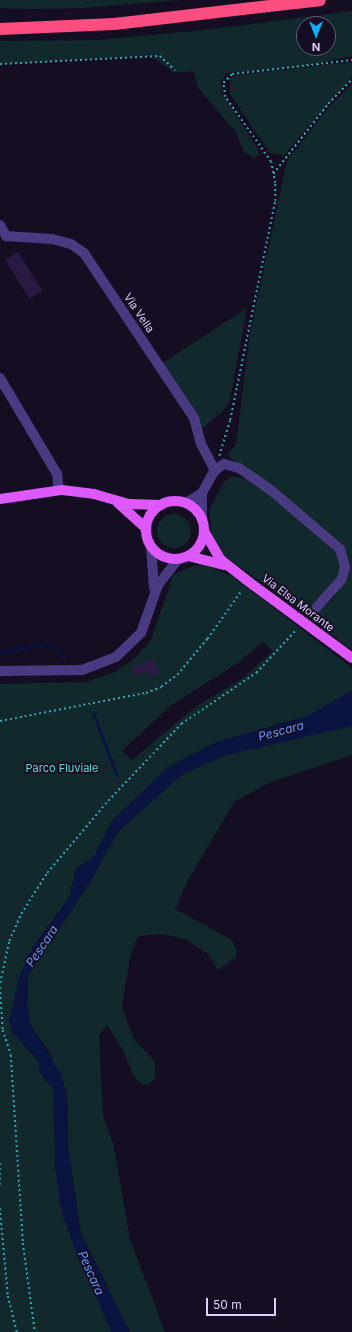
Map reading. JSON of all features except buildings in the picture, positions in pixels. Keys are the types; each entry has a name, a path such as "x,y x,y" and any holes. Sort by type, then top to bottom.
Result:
{"highway":[{"path":"0,29 121,24 320,0"}],"main road":[{"path":"0,499 59,490 111,499 140,505 161,505 173,501 186,503 202,519 204,531 201,543 183,557 166,557 151,546 146,528 111,499"},
{"path":"146,528 151,514 161,505"},
{"name":"Via Elsa Morante","path":"204,531 215,553 244,584 352,658"},
{"name":"Via Elsa Morante","path":"183,557 230,568"}],"street":[{"name":"Via Vella","path":"0,225 6,236 52,240 71,244 84,253 194,418 201,444 215,470"},
{"path":"0,378 57,474 59,490"},
{"path":"186,503 202,493 215,470 224,464 239,468 334,540 340,549 345,567 342,579 317,607"},
{"path":"202,493 202,519"},
{"path":"151,546 155,575 152,602"},
{"path":"3,672 82,670 109,661 123,652 141,633 162,576 183,557"}],"path":[{"path":"0,64 160,56 175,70"},
{"path":"215,470 230,420 275,201 271,162 225,97 224,82 232,74 352,60"},
{"path":"273,174 328,104 352,79"},
{"path":"0,721 146,693 161,687 176,675 207,639 244,584"},
{"path":"0,983 9,941 21,914 47,873 108,801 181,724 256,673 298,628"},
{"path":"0,987 4,1030 10,1055 23,1243 35,1332"},
{"path":"0,1162 0,1186"},
{"path":"0,1208 8,1296 17,1332"}],"green space":[{"path":"0,0 181,0 83,8 33,9 0,8"},
{"path":"352,11 352,56 302,67 226,73 221,84 222,93 258,149 259,155 254,158 244,152 235,131 199,89 193,71 174,73 152,56 0,64 0,41 98,40 205,30 296,18 296,56 336,56 336,16 313,16"},
{"path":"352,62 352,77 284,155 270,153 230,94 230,78 236,75"},
{"path":"352,84 352,650 310,618 334,597 348,575 350,563 341,544 227,455 236,444 250,334 287,161 330,106"},
{"path":"247,308 230,400 223,411 200,431 161,364"},
{"path":"232,476 253,481 334,544 341,568 337,582 307,614 219,552 213,541 209,510 224,482"},
{"path":"171,514 177,514 181,515 188,521 191,531 190,538 184,545 177,548 171,548 167,547 160,541 157,534 157,528 158,524 164,517"},
{"name":"Parco Fluviale","path":"205,565 232,576 352,668 352,691 307,716 217,742 168,767 113,820 95,855 76,869 69,898 32,948 9,1022 13,1033 39,1062 43,1078 53,1088 61,1209 79,1260 112,1332 0,1332 0,684 87,682 115,672 134,659 151,640 173,575 193,566","holes":["263,642 273,651 243,678 194,708 132,760 122,751 170,706 239,662"]},
{"path":"352,726 352,755 271,782 235,801 188,880 175,909 232,940 237,951 236,957 218,970 208,954 187,940 163,934 138,936 130,957 122,1007 134,1039 155,1062 155,1079 147,1085 140,1083 133,1075 124,1052 107,1025 99,1035 103,1115 114,1147 130,1239 165,1332 130,1332 81,1233 68,1147 67,1096 50,1053 31,1026 27,1002 28,975 86,889 118,832 180,776 226,755"}],"water":[{"name":"Pescara","path":"352,691 352,726 226,755 180,776 118,832 86,889 28,975 27,1002 31,1026 61,1074 67,1096 68,1147 80,1233 130,1332 112,1332 79,1260 61,1209 55,1168 53,1088 39,1071 39,1061 13,1033 9,1022 19,977 32,948 69,898 76,869 95,855 113,820 168,767 217,742 307,716"}],"waterway":[{"path":"0,653 46,643 55,647 63,658"},
{"path":"93,713 117,776"}]}
